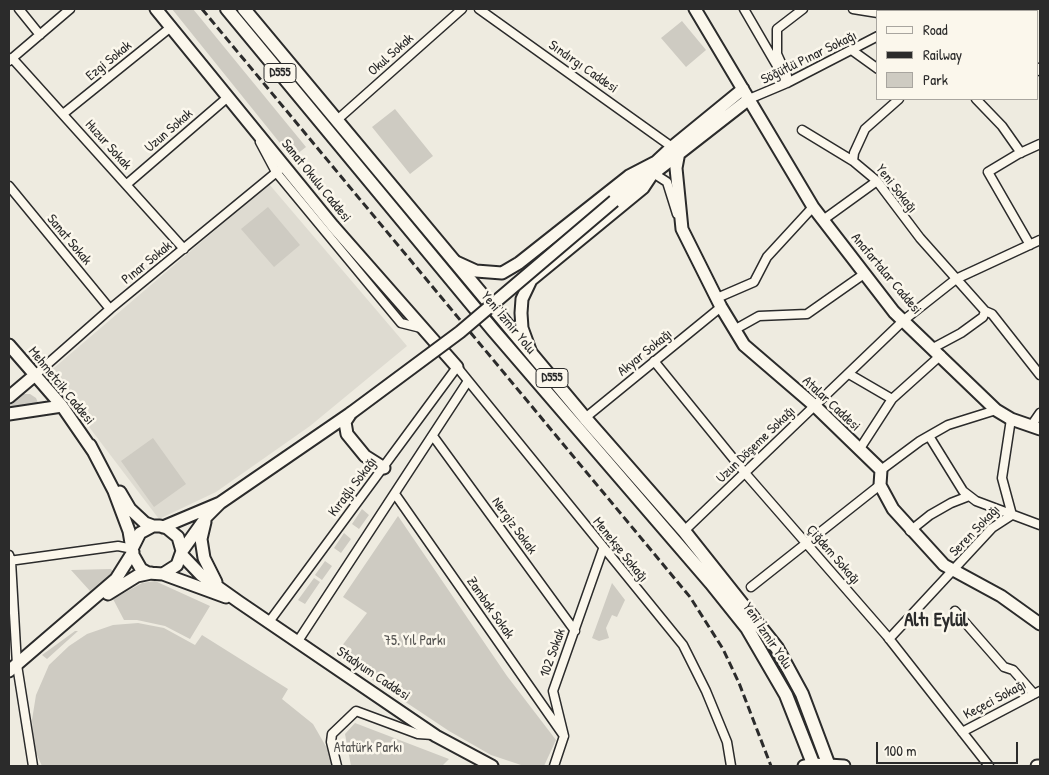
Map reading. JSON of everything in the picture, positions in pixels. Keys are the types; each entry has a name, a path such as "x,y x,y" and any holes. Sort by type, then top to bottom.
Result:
{"highway":[{"name":"Yeni İzmir Yolu","path":"227,9 454,261 585,418 684,531 777,648 802,694 829,766"},
{"name":"Yeni İzmir Yolu","path":"244,9 493,330 711,583 747,628 786,695 810,766"}],"main road":[{"name":"Sanat Okulu Caddesi","path":"156,9 250,125 280,169 457,367"},
{"name":"Anafartalar Caddesi","path":"695,9 813,207 864,274 904,320 996,410 1011,419 1036,428"},
{"path":"531,354 522,328 521,313 522,299 531,280 643,188 653,173 676,149 743,88"},
{"path":"454,261 476,271 502,273 519,263 629,176 656,162 749,99"},
{"name":"Atalar Caddesi","path":"676,149 680,221 688,242 734,330 748,351 815,406 880,470"},
{"path":"163,574 177,565 181,552 207,516 220,503 351,413 465,328 614,201 656,162"},
{"path":"614,201 653,173"},
{"path":"519,263 516,269 516,276 521,281 531,280"},
{"name":"Mehmetcik Caddesi","path":"9,345 62,406 90,446"},
{"path":"9,397 35,375"},
{"path":"9,414 62,406"},
{"path":"351,413 345,422 347,434 365,456 384,468"},
{"path":"90,446 130,509 145,523 173,532 178,537 181,552 201,575 239,602"},
{"path":"90,446 114,492 129,531 136,562 141,569 150,574"},
{"path":"880,470 880,485 892,509 910,531 944,566 1002,596 1040,624"},
{"path":"13,668 116,579 140,533 220,503"},
{"path":"207,516 202,539 203,556 212,578 220,588"},
{"path":"75,616 137,576 150,574 163,574 239,602"},
{"name":"Stadyum Caddesi","path":"239,602 436,736 492,766"},
{"path":"810,766 844,766"}],"street":[{"path":"19,9 40,35"},
{"path":"11,60 70,9"},
{"name":"Okul Sokak","path":"332,124 462,9"},
{"name":"Sındırgı Caddesi","path":"479,9 676,149"},
{"path":"744,9 788,83"},
{"path":"788,83 778,54 778,29 803,9"},
{"path":"853,9 876,13"},
{"name":"Ezgi Sokak","path":"64,114 171,27"},
{"name":"Söğütlü Pınar Sokağı","path":"749,99 788,83 876,37"},
{"path":"853,50 876,67"},
{"name":"Huzur Sokak","path":"11,60 64,114 184,249"},
{"name":"Uzun Sokak","path":"127,184 228,97"},
{"path":"853,161 854,153 865,129 897,100"},
{"path":"977,100 1002,126 1021,153"},
{"name":"Yeni Sokağı","path":"802,130 853,161 877,181 906,222 985,311 992,314 1040,375"},
{"path":"1030,245 988,172 1040,144"},
{"name":"Pınar Sokak","path":"35,375 110,309 280,169"},
{"path":"653,173 667,182 680,221"},
{"path":"823,220 877,181"},
{"name":"Sanat Sokak","path":"9,186 110,309"},
{"name":"Akyar Sokağı","path":"585,418 654,362 719,302 754,282 767,257 813,207"},
{"name":"Uzun Döşeme Sokağı","path":"684,531 904,320 956,279 1040,240"},
{"path":"734,330 759,316 807,314 864,274"},
{"path":"859,450 892,399 937,352 983,317 985,311"},
{"name":"Çiğdem Sokağı","path":"654,362 746,473 889,639 989,766"},
{"name":"Menekşe Sokağı","path":"457,367 603,549 683,645 706,691 727,742 731,766"},
{"name":"Kırağlı Sokağı","path":"269,622 457,367"},
{"path":"849,374 892,399"},
{"path":"298,641 468,381"},
{"path":"880,470 948,425 996,410"},
{"path":"1036,428 1040,413"},
{"name":"Seren Sokağı","path":"889,639 992,528 1012,515 1002,478 1011,419"},
{"name":"Nergiz Sokak","path":"433,436 575,631"},
{"path":"929,436 956,480 969,496 976,501 1040,525"},
{"path":"751,587 880,485"},
{"name":"Zambak Sokak","path":"395,494 564,736"},
{"path":"910,531 930,514 951,502 969,496"},
{"path":"33,766 13,668 10,559 118,546 133,549"},
{"name":"102 Sokak","path":"564,736 553,691 603,549"},
{"path":"955,611 1004,667 1013,670 1037,692"},
{"name":"Keçeci Sokağı","path":"962,732 1037,692"},
{"path":"337,766 331,742 332,734 356,711 418,734 436,736"},
{"path":"554,766 564,736"}],"shaded area":[{"path":"269,184 407,346 310,426 216,492 159,519 48,373"}],"green space":[{"path":"172,9 193,9 306,147 292,158"},
{"path":"682,21 706,50 686,67 661,38"},
{"path":"395,109 433,156 410,174 372,127"},
{"path":"336,128 474,293 474,295 470,293"},
{"path":"268,207 300,245 274,267 241,229"},
{"path":"494,319 737,603 769,645 791,689 747,621 492,320"},
{"path":"22,394 30,394 36,398 39,405 9,410 9,403"},
{"path":"153,438 186,484 154,507 121,461"},
{"path":"362,509 369,515 359,529 352,524"},
{"name":"75. Yıl Parkı","path":"398,516 507,676 556,740 544,766 524,766 491,755 449,731 335,655 367,613 343,597"},
{"path":"344,533 351,539 341,553 334,548"},
{"path":"325,561 332,566 322,580 315,575"},
{"path":"111,569 113,572 90,591 71,570"},
{"path":"314,578 320,582 305,604 298,600"},
{"path":"155,581 210,606 190,639 165,626 137,620 124,620 113,599 142,583"},
{"path":"612,583 625,600 617,617 612,615 606,628 609,638 599,641 592,638"},
{"path":"138,623 164,628 195,645 202,635 288,689 282,699 313,724 328,750 332,766 42,766 34,749 32,720 36,695 49,665 69,646 87,634 113,625"},
{"path":"75,631 78,631 47,659 42,655"},
{"name":"Atatürk Parkı","path":"355,723 449,759 442,766 351,766 345,734"}],"railway":[{"path":"202,9 690,597 723,649 739,683 771,766"}],"district":[{"name":"Altı Eylül","path":"936,621"}]}
